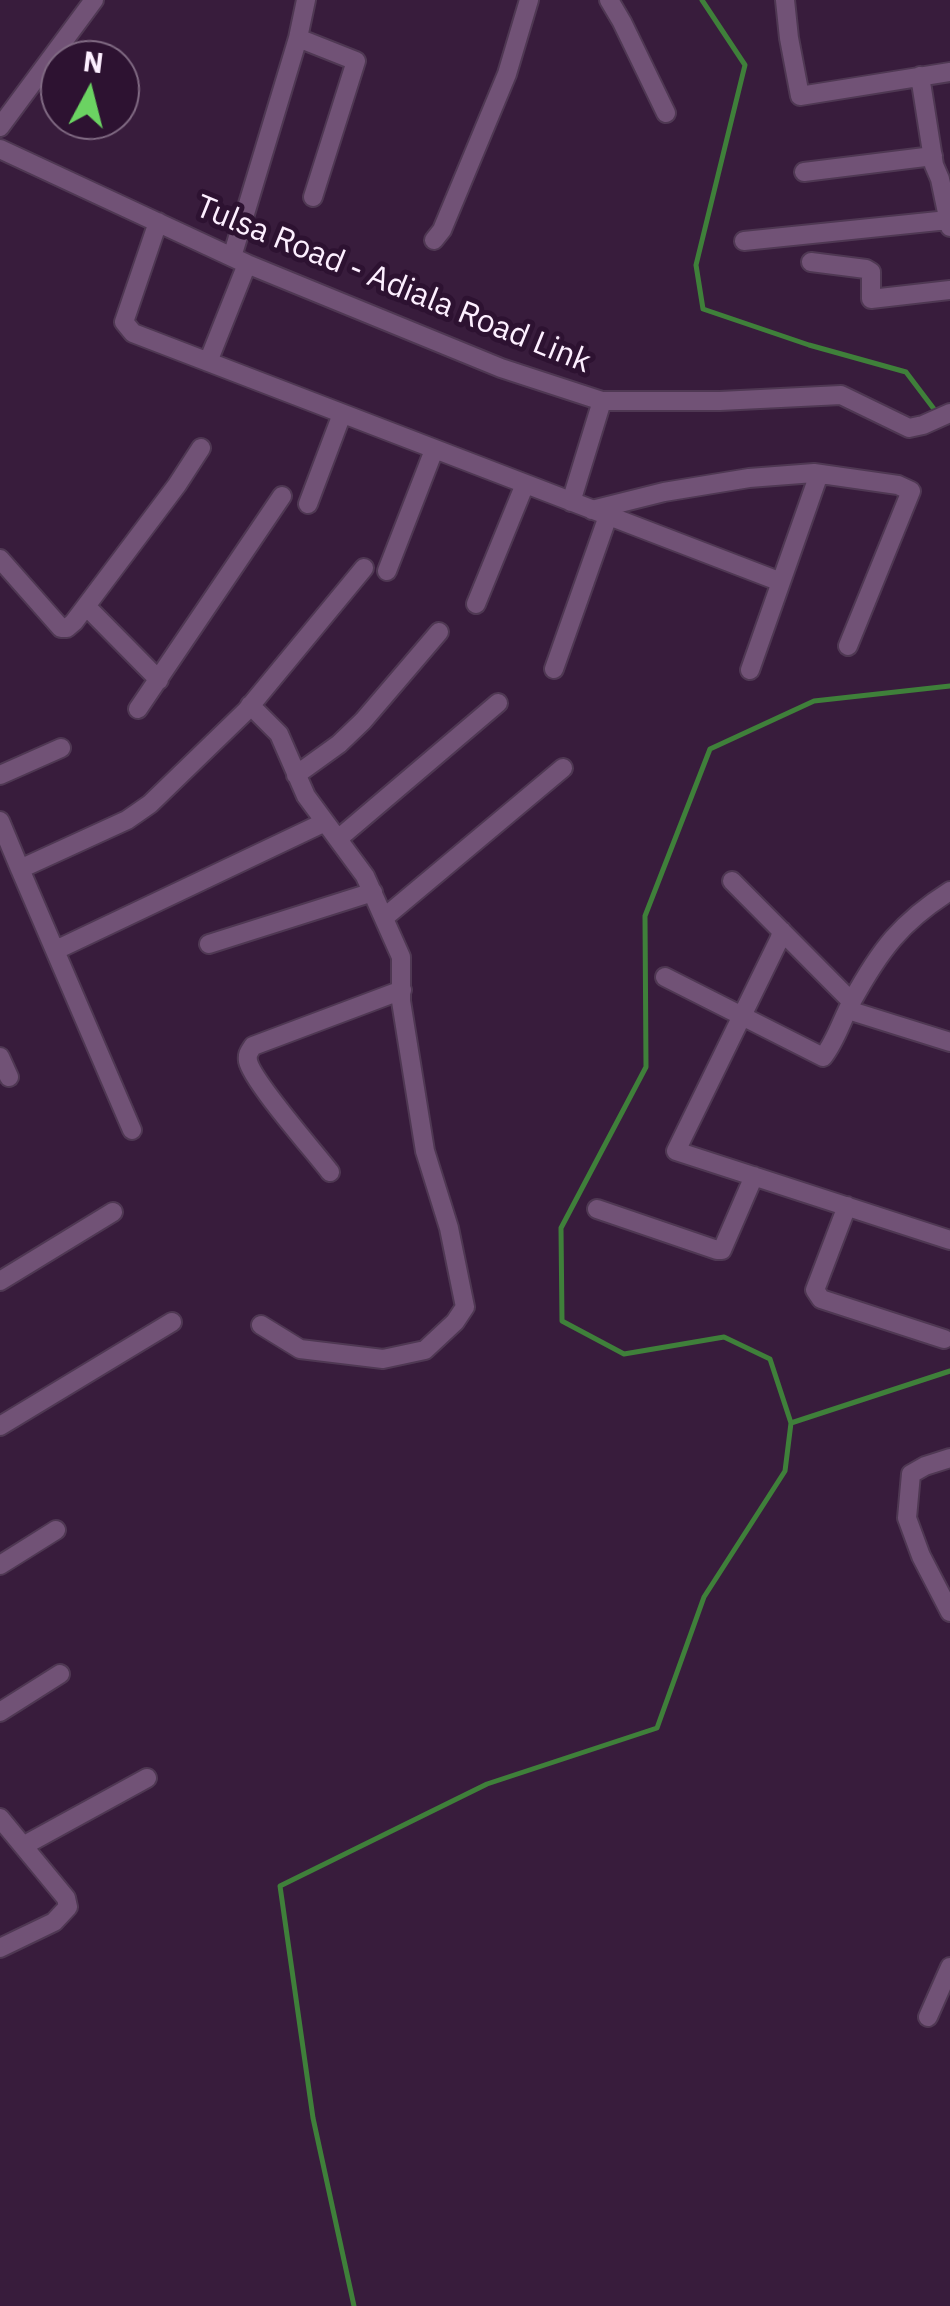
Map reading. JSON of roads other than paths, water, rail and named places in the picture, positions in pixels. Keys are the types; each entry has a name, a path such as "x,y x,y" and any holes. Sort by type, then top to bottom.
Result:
{"street":[{"path":"0,127 94,0"},
{"path":"208,362 240,260 306,0"},
{"path":"434,240 442,230 507,74 530,0"},
{"path":"609,0 666,114"},
{"path":"785,0 800,96 950,72"},
{"path":"298,38 356,61 314,197"},
{"path":"744,241 949,224 945,178 933,156 920,76"},
{"name":"Tulsa Road - Adiala Road Link","path":"0,149 240,260 501,368 602,401 720,401 842,394 908,428 950,413"},
{"path":"804,172 933,156"},
{"path":"158,222 124,322 133,333 781,582"},
{"path":"810,262 871,272 871,299 950,290"},
{"path":"571,502 602,401"},
{"path":"308,504 342,414"},
{"path":"0,559 61,628 67,628 201,448"},
{"path":"386,571 434,450"},
{"path":"600,513 664,492 750,478 819,474 898,484 912,491 848,646"},
{"path":"750,670 819,474"},
{"path":"476,604 525,484"},
{"path":"138,709 282,496"},
{"path":"554,669 600,513"},
{"path":"20,869 127,820 150,804 250,705 364,568"},
{"path":"86,606 159,680"},
{"path":"296,775 363,720 439,632"},
{"path":"338,839 498,703"},
{"path":"250,705 279,734 306,796 365,876 402,956 403,1018 425,1151 449,1228 465,1307 425,1350 382,1359 300,1349 261,1324"},
{"path":"0,776 61,748"},
{"path":"384,918 563,768"},
{"path":"0,822 132,1130"},
{"path":"56,950 325,822"},
{"path":"732,881 850,1006 950,1042"},
{"path":"665,977 823,1057 892,938 920,910 950,891"},
{"path":"209,944 373,892"},
{"path":"782,931 676,1151 950,1240"},
{"path":"330,1172 258,1080 248,1054 253,1046 402,990"},
{"path":"0,1057 9,1077"},
{"path":"597,1210 722,1250 754,1176"},
{"path":"846,1206 815,1290 821,1299 944,1339"},
{"path":"0,1282 113,1212"},
{"path":"0,1426 172,1322"},
{"path":"950,1458 911,1474 907,1518 921,1556 950,1612"},
{"path":"0,1565 56,1530"},
{"path":"0,1712 60,1674"},
{"path":"23,1846 147,1778"},
{"path":"0,1818 66,1898 68,1907 54,1922 0,1948"},
{"path":"928,2017 950,1967"}],"waterway":[{"path":"702,0 745,65 696,265 703,309 906,372 937,413"},
{"path":"354,2306 313,2118 280,1886 487,1784 657,1728 704,1597 785,1471 791,1423 770,1359 724,1337 624,1354 562,1321 561,1228 646,1067 645,916 710,749 814,701 950,686"},
{"path":"791,1423 950,1371"}]}
